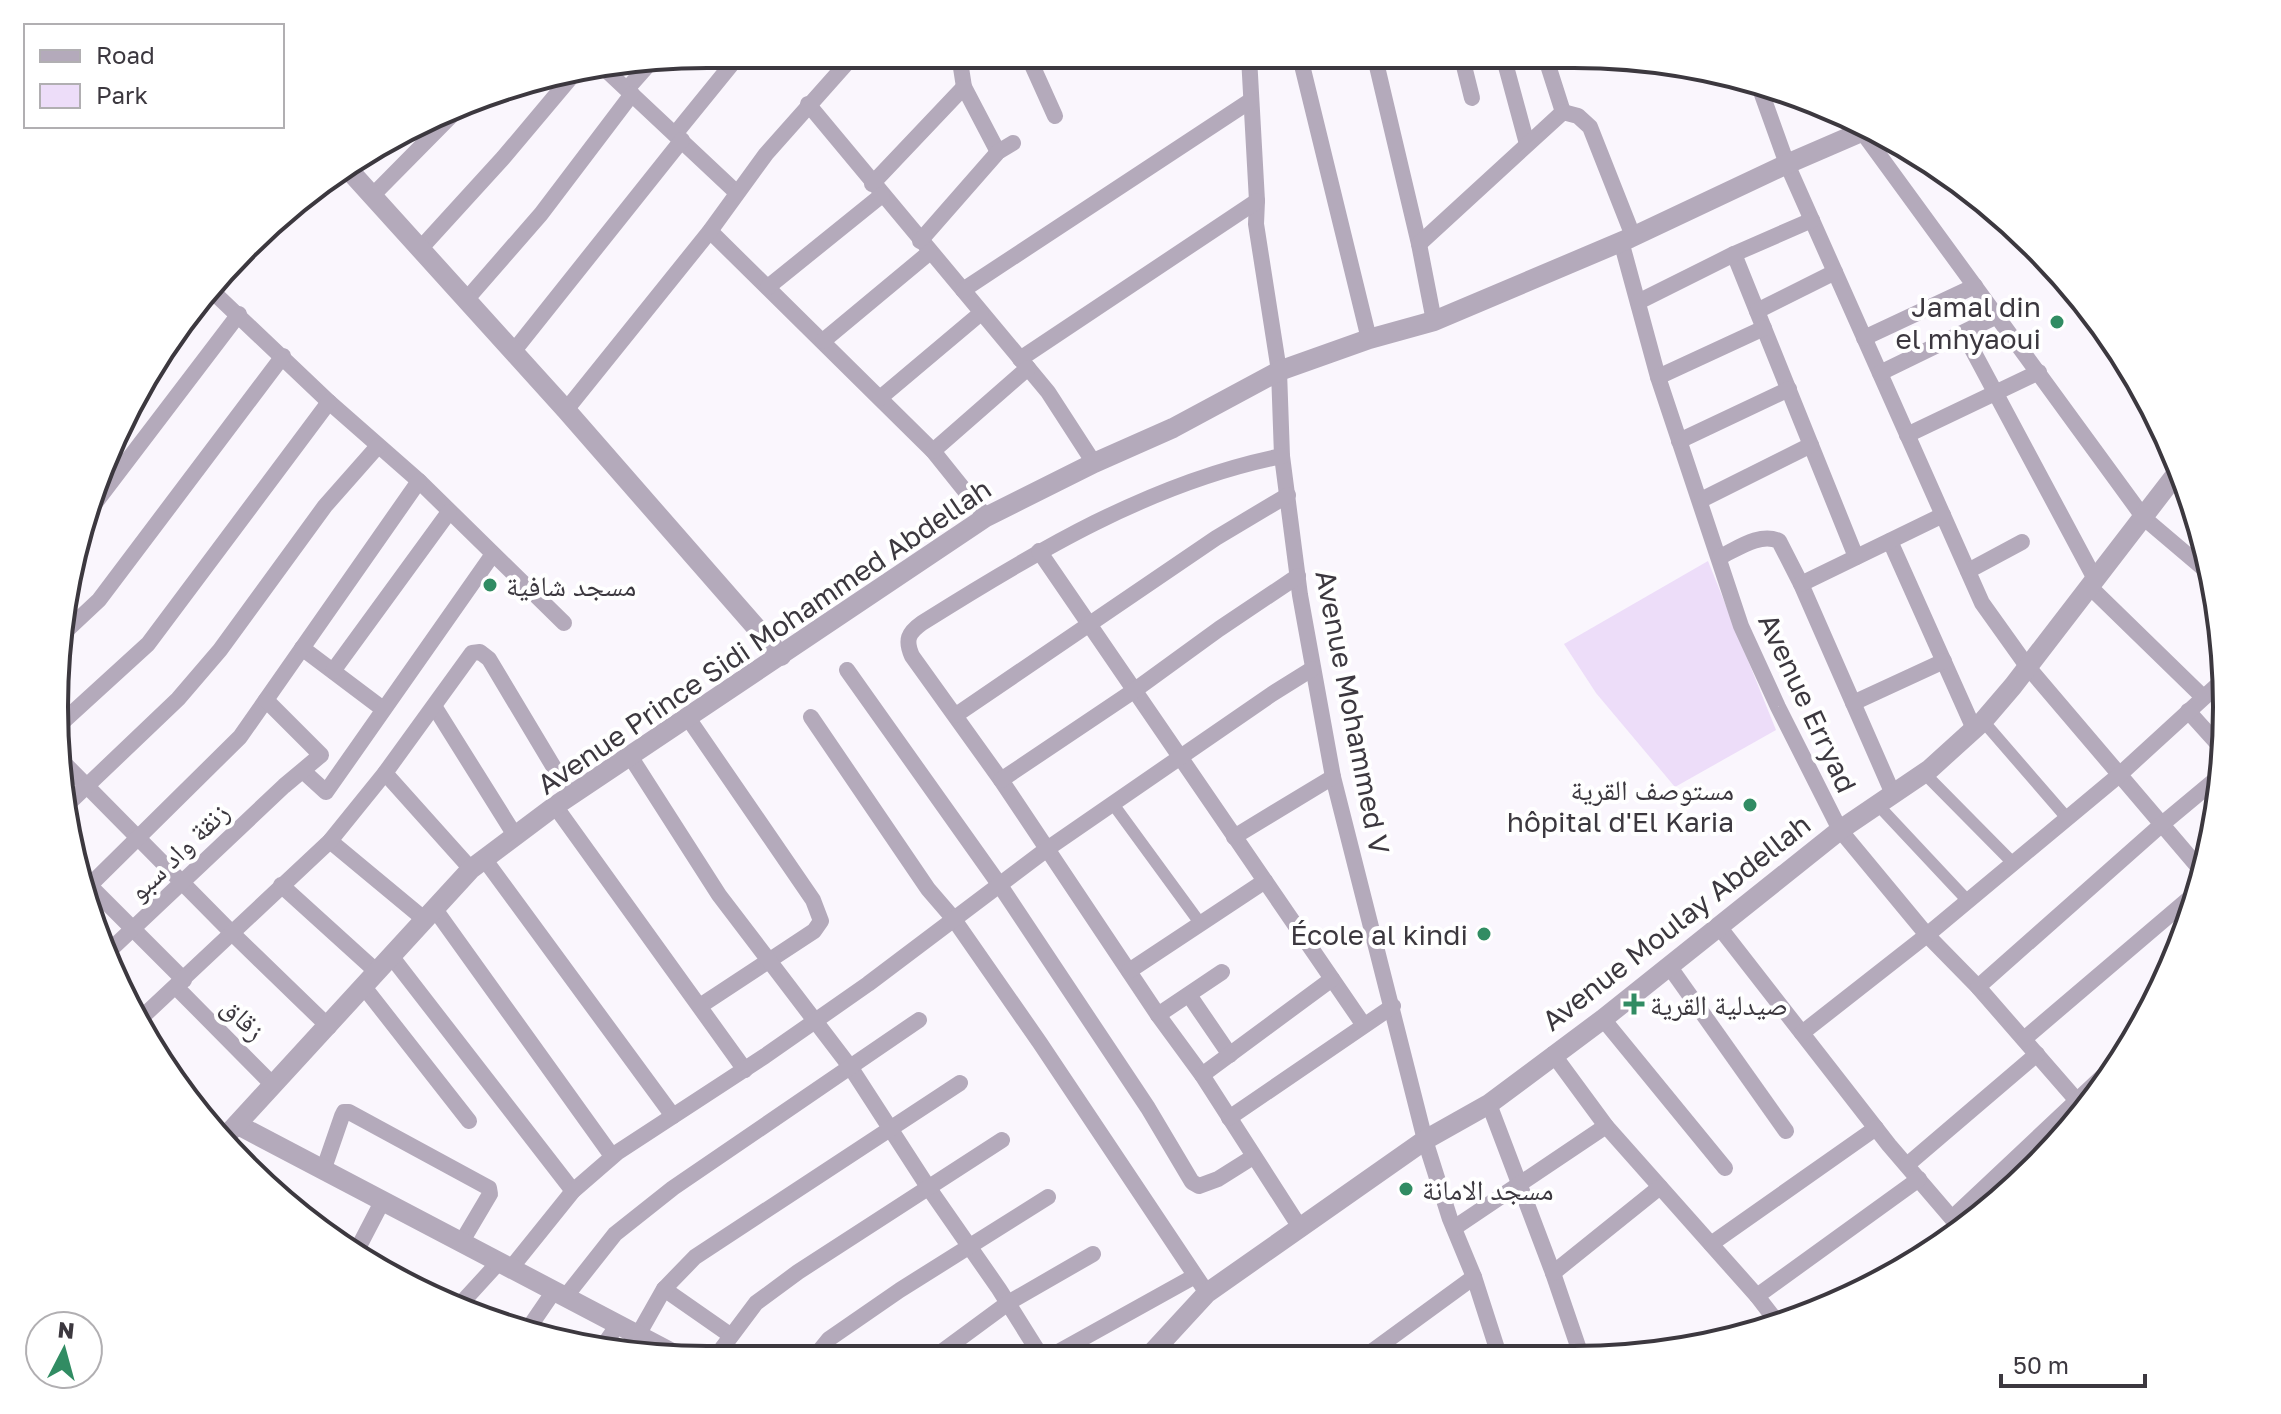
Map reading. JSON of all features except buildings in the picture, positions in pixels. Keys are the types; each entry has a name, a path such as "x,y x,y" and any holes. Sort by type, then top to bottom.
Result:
{"street":[{"path":"513,352 730,68"},
{"path":"566,410 837,68"},
{"path":"823,341 925,246 1005,147 964,87 961,68"},
{"path":"1033,68 1055,116"},
{"name":"Avenue Mohammed V","path":"1249,68 1256,224 1279,371 1282,456 1312,669 1333,777 1425,1140 1474,1277 1495,1346"},
{"path":"1303,68 1369,339"},
{"path":"1377,68 1434,321"},
{"path":"1464,68 1472,98"},
{"path":"1506,68 1527,144"},
{"path":"1419,244 1563,112 1549,68"},
{"path":"466,300 541,214 644,71"},
{"path":"611,75 737,193"},
{"path":"420,249 565,84"},
{"path":"768,287 877,190 964,87"},
{"path":"1763,97 1787,164 1982,603 2027,666 2194,862"},
{"path":"963,290 1250,101"},
{"path":"808,104 1048,392 1094,463"},
{"name":"Avenue Erryad","path":"1563,112 1578,116 1590,127 1627,238 1638,302 1658,377 1741,626 1840,830 1927,935 1978,987 2078,1100"},
{"path":"372,196 441,127"},
{"name":"Avenue Prince Sidi Mohammed Abdellah","path":"232,1130 429,914 478,865 563,801 986,517 1173,428 1279,371 1369,339 1434,321 1627,238 1853,132"},
{"path":"1872,142 2144,518 2196,561"},
{"path":"353,175 566,410 781,656"},
{"path":"933,451 1024,363 1257,201"},
{"path":"1638,302 1734,254 1812,220"},
{"path":"710,231 933,451 986,517"},
{"path":"1734,254 1856,557"},
{"path":"1757,311 1835,272"},
{"path":"1864,338 1975,286"},
{"path":"218,296 329,402 419,481 564,623"},
{"path":"880,398 981,313"},
{"path":"108,486 239,314"},
{"path":"1880,373 1997,316"},
{"path":"1658,377 1764,328"},
{"path":"1964,334 2092,583 2203,697"},
{"path":"73,624 99,600 283,356"},
{"path":"1907,435 2039,372"},
{"path":"1679,441 1789,389"},
{"path":"68,717 148,644 329,402"},
{"path":"1701,500 1811,445"},
{"path":"74,797 178,699 220,650 325,506 378,446"},
{"path":"1282,456 1218,474 1146,500 1072,533 909,634 908,648 1202,1075 1301,1229"},
{"path":"92,879 240,737 419,481"},
{"name":"Avenue Moulay Abdellah","path":"1158,1346 1207,1293 1425,1140 1489,1104 1720,928 1840,830 1924,773 1979,725 2171,481"},
{"path":"956,715 1216,538 1288,495"},
{"path":"333,671 449,512"},
{"path":"1801,584 1943,515"},
{"path":"1720,557 1759,539 1779,541 1853,703 1885,799 1967,900"},
{"path":"1890,541 1944,661 1979,725 2067,818"},
{"path":"1968,571 2022,542"},
{"path":"1039,551 1363,1024"},
{"path":"266,700 321,755 303,771 326,792 493,554"},
{"path":"1001,780 1298,576"},
{"path":"302,648 383,709"},
{"path":"147,1013 330,841 385,773 472,653 477,651 484,654 563,801 745,1070"},
{"path":"1853,703 1944,661"},
{"path":"467,1299 505,1265 573,1191 612,1156 745,1070 868,984 1047,849 1312,669"},
{"path":"847,670 999,884 1148,1108 1192,1182 1199,1186 1211,1183 1253,1157"},
{"path":"1802,1033 1927,935 2118,776 2213,689"},
{"path":"434,706 516,837"},
{"path":"2188,711 2212,738"},
{"path":"811,717 928,889 953,918 1057,1068 1207,1293"},
{"path":"688,718 796,872 820,915 819,926 814,931 700,1006"},
{"path":"630,756 719,895 851,1068 1035,1346"},
{"path":"71,770 329,1027"},
{"name":"زنقة واد سبو","path":"115,946 303,771"},
{"path":"385,773 478,865 673,1116"},
{"path":"1924,773 2013,863"},
{"path":"1234,837 1333,777"},
{"path":"1978,987 2208,785"},
{"path":"1113,804 1200,923"},
{"path":"330,841 429,914 612,1156"},
{"path":"1129,971 1265,881"},
{"path":"281,885 370,979 469,1121"},
{"name":"زقاق","path":"97,896 134,930 274,1086"},
{"path":"2024,1039 2181,905"},
{"path":"1720,928 1876,1128 1954,1220"},
{"path":"391,956 573,1191"},
{"path":"1669,966 1786,1131"},
{"path":"1158,1015 1222,972"},
{"path":"1202,1075 1332,979"},
{"path":"1189,995 1230,1055"},
{"path":"1229,1118 1393,1006"},
{"path":"1603,1019 1725,1168"},
{"path":"535,1322 615,1234 673,1188 919,1020"},
{"path":"1553,1054 1606,1126 1771,1314"},
{"path":"1907,1165 2037,1054"},
{"path":"638,1335 664,1289 695,1257 960,1083"},
{"path":"1489,1104 1578,1346"},
{"path":"323,1171 342,1116 349,1112 489,1188 490,1194 461,1243"},
{"path":"1454,1228 1606,1126"},
{"path":"1711,1244 1876,1128"},
{"path":"232,1130 323,1171 655,1344"},
{"path":"723,1346 756,1303 798,1272 1002,1140"},
{"path":"2012,1172 2030,1154"},
{"path":"1757,1296 1919,1179"},
{"path":"1553,1273 1660,1187"},
{"path":"823,1346 829,1339 1048,1197"},
{"path":"361,1243 382,1202"},
{"path":"950,1346 1008,1303 1093,1254"},
{"path":"1069,1346 1195,1276"},
{"path":"1379,1346 1474,1277"},
{"path":"664,1289 730,1335"},
{"path":"608,1338 617,1326"}],"green space":[{"path":"1708,561 1776,730 1675,787 1596,693 1564,644"}],"place":[{"name":"Jamal din el mhyaoui","path":"2057,322"},
{"name":"مسجد شافية","path":"490,585"},
{"name":"مستوصف القرية hôpital d'El Karia","path":"1750,805"},
{"name":"École al kindi","path":"1484,934"},
{"name":"صيدلية القرية","path":"1634,1004"},
{"name":"مسجد الامانة","path":"1406,1189"}]}
